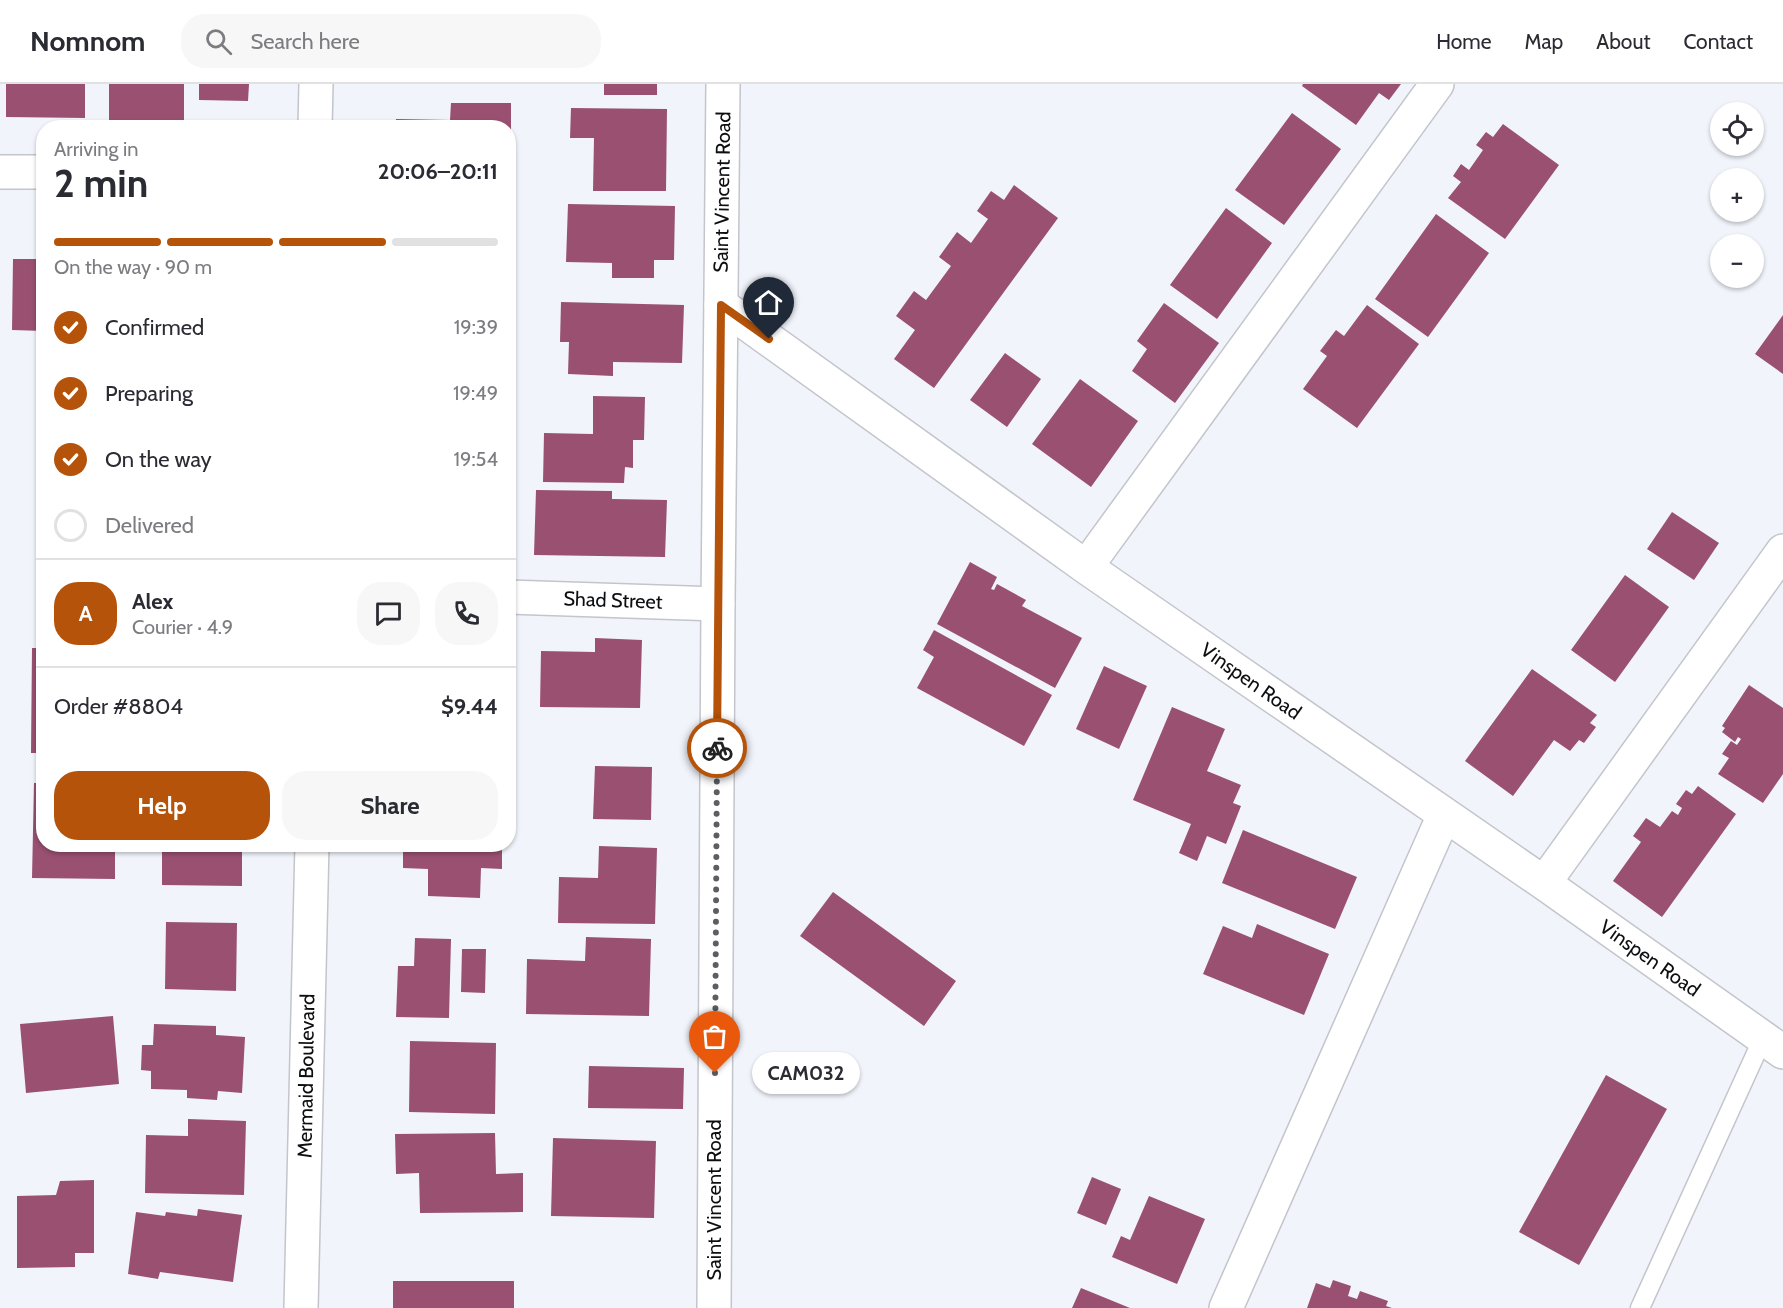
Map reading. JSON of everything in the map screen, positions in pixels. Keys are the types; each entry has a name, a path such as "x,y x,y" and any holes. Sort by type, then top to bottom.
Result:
{"street":[{"path":"315,120 316,84"},
{"name":"Saint Vincent Road","path":"714,1308 723,84"},
{"path":"1086,567 1437,84"},
{"path":"0,172 36,172"},
{"name":"Vinspen Road","path":"721,305 1086,567 1544,883 1773,1045"},
{"path":"1544,883 1783,551"},
{"name":"Shad Street","path":"516,597 718,604"},
{"path":"1226,1308 1444,815"},
{"name":"Mermaid Boulevard","path":"301,1308 312,852"}],"lane":[{"path":"1640,1308 1773,1045"}],"building":[{"path":"6,84 85,84 85,118 6,117"},
{"path":"109,84 184,84 184,120 109,120"},
{"path":"199,84 249,84 248,101 199,100"},
{"path":"604,84 657,84 657,95 604,95"},
{"path":"1303,84 1401,84 1389,100 1379,93 1356,125 1302,86"},
{"path":"451,103 511,103 511,120 450,120"},
{"path":"571,108 667,109 666,191 593,191 594,138 570,138"},
{"path":"1292,113 1341,149 1284,225 1235,190"},
{"path":"396,119 450,120 396,120"},
{"path":"1503,124 1559,165 1505,239 1448,198 1461,182 1453,176 1461,164 1469,170 1483,150 1476,145 1486,132 1493,137"},
{"path":"1014,185 1058,218 934,388 894,359 915,330 896,316 914,291 926,300 951,266 939,257 957,232 971,243 988,219 977,211 991,191 1004,200"},
{"path":"568,204 675,206 674,260 654,260 654,278 612,278 612,263 566,262"},
{"path":"1226,208 1272,243 1217,319 1170,285"},
{"path":"1436,214 1489,253 1428,337 1375,299"},
{"path":"13,259 36,259 36,331 12,330"},
{"path":"561,302 684,305 682,363 613,362 613,376 568,374 569,342 560,342"},
{"path":"1164,303 1219,343 1175,403 1132,371 1147,349 1137,341"},
{"path":"1367,305 1419,344 1357,428 1303,389 1327,356 1320,351 1336,330 1344,336"},
{"path":"1783,315 1783,374 1755,354"},
{"path":"1005,353 1041,379 1007,427 970,400"},
{"path":"1080,379 1138,421 1091,487 1032,444"},
{"path":"593,396 645,397 644,440 633,440 633,468 625,467 624,483 543,482 544,433 593,434"},
{"path":"536,490 612,491 612,499 667,500 665,557 534,555"},
{"path":"1672,512 1719,543 1694,580 1647,549"},
{"path":"970,562 997,577 991,589 994,590 997,584 1026,600 1022,606 1082,638 1055,688 937,624"},
{"path":"1625,575 1669,607 1615,682 1571,650"},
{"path":"934,630 1052,695 1024,746 917,688 934,657 923,650"},
{"path":"595,638 642,640 640,708 540,707 541,651 595,652"},
{"path":"32,648 36,648 36,753 31,753"},
{"path":"1104,666 1147,686 1119,749 1076,729"},
{"path":"1532,669 1597,715 1590,723 1596,727 1584,743 1579,740 1570,751 1554,740 1513,796 1465,761"},
{"path":"1749,685 1783,708 1783,774 1763,803 1718,774 1729,758 1722,754 1731,741 1737,745 1741,739 1738,737 1735,742 1722,732 1725,728 1722,726"},
{"path":"1172,707 1225,729 1207,771 1241,785 1233,803 1241,806 1226,844 1207,836 1197,861 1179,853 1191,824 1133,800"},
{"path":"595,766 652,767 651,820 593,819"},
{"path":"34,783 36,783 36,852 115,852 115,879 32,878"},
{"path":"1698,786 1736,814 1662,917 1613,881 1641,842 1633,836 1646,818 1660,827 1672,811 1678,815 1682,808 1676,804 1686,790 1692,794"},
{"path":"1243,830 1357,877 1335,929 1222,883"},
{"path":"599,846 657,848 655,924 558,923 559,877 598,878"},
{"path":"162,852 242,852 242,886 162,885"},
{"path":"403,852 502,852 502,869 481,868 480,898 428,896 428,869 403,868"},
{"path":"833,892 956,981 924,1026 800,936"},
{"path":"166,922 237,923 236,991 165,989"},
{"path":"1257,924 1329,954 1304,1015 1203,974 1223,926 1252,938"},
{"path":"586,937 651,939 649,1016 526,1014 527,959 585,961"},
{"path":"415,938 451,939 449,1018 396,1017 398,966 414,966"},
{"path":"462,949 486,949 485,993 461,992"},
{"path":"113,1016 119,1084 26,1093 20,1024"},
{"path":"154,1024 216,1026 216,1035 245,1037 242,1093 218,1091 217,1100 187,1098 187,1090 151,1089 151,1071 141,1070 142,1045 153,1045"},
{"path":"410,1041 496,1043 495,1114 409,1112"},
{"path":"589,1066 684,1068 683,1109 588,1108"},
{"path":"1606,1075 1667,1109 1579,1265 1519,1232"},
{"path":"188,1119 246,1121 244,1195 145,1193 146,1135 188,1136"},
{"path":"495,1133 496,1174 523,1173 523,1212 420,1213 419,1173 396,1174 395,1134"},
{"path":"553,1138 656,1141 654,1218 551,1216"},
{"path":"1092,1177 1121,1189 1106,1225 1077,1213"},
{"path":"94,1180 94,1253 75,1253 75,1267 17,1268 17,1196 56,1195 60,1181"},
{"path":"1149,1196 1205,1219 1177,1284 1112,1257 1121,1236 1130,1240"},
{"path":"198,1209 242,1215 233,1282 160,1272 158,1279 128,1274 136,1212 165,1216 166,1212 197,1216"},
{"path":"1333,1280 1351,1286 1348,1296 1357,1299 1360,1291 1388,1301 1386,1306 1392,1308 1307,1308 1316,1283 1330,1288"},
{"path":"393,1281 514,1281 514,1308 393,1308"},
{"path":"1081,1288 1130,1308 1072,1308"}],"way so far":[{"path":"715,1073 717,748"}],"place":[{"name":"CAM032","path":"715,1073"}],"route":[{"path":"717,748 721,305 769,339"}]}
